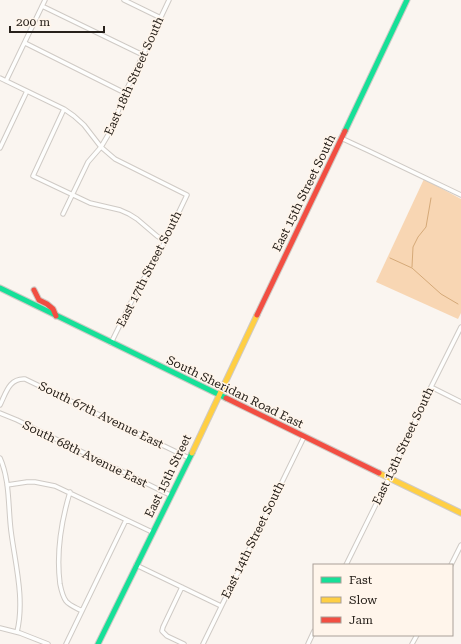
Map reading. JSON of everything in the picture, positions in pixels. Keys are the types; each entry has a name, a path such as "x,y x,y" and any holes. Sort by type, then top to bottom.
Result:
{"main road":[{"name":"East 15th Street South","path":"218,395 407,0"},
{"name":"South Sheridan Road East","path":"0,288 461,513"},
{"path":"34,290 37,298 53,309 56,316"},
{"name":"East 15th Street","path":"136,565 189,458 218,395"},
{"path":"98,644 136,565"}],"street":[{"path":"6,81 45,0"},
{"path":"124,0 161,18"},
{"name":"East 18th Street South","path":"63,214 88,162 101,147 111,130 119,106 170,0"},
{"path":"42,6 143,55"},
{"path":"25,43 125,93"},
{"path":"0,78 64,109 84,125 101,147"},
{"path":"0,148 27,91"},
{"path":"64,109 33,176 90,204 120,210 130,214 165,241"},
{"path":"341,138 461,195"},
{"name":"East 17th Street South","path":"101,147 122,163 187,195 154,264 140,284 111,343"},
{"name":"East 13th Street South","path":"346,564 461,327"},
{"name":"South 67th Avenue East","path":"0,405 13,382 20,378 28,379 189,458"},
{"path":"431,387 461,402"},
{"name":"South 68th Avenue East","path":"0,413 170,495"},
{"name":"East 14th Street South","path":"203,644 304,436"},
{"path":"0,458 7,484 11,530 20,594 21,611 17,632"},
{"path":"7,484 41,482 55,486 152,532"},
{"path":"70,492 58,551 59,578 66,601 70,605 82,611"},
{"path":"66,644 126,520"},
{"path":"452,564 461,545"},
{"path":"136,565 221,606"},
{"path":"182,587 162,631 167,636 184,644"},
{"path":"0,628 31,636 48,644"},
{"path":"308,644 313,634"}],"shaded area":[{"path":"424,179 461,199 461,313 458,319 376,282"}],"waterway":[{"path":"412,267 413,247 418,237 426,227 431,198"},
{"path":"390,258 412,268 441,294 458,304"}],"traffic: fast":[{"path":"345,131 407,0"},
{"path":"0,288 226,398"},
{"path":"98,644 192,453"}],"traffic: slow":[{"path":"192,453 257,315"},
{"path":"379,473 461,513"}],"traffic: jam":[{"path":"257,315 345,131"},
{"path":"34,290 39,300 53,309 56,316"},
{"path":"226,398 379,473"}]}
